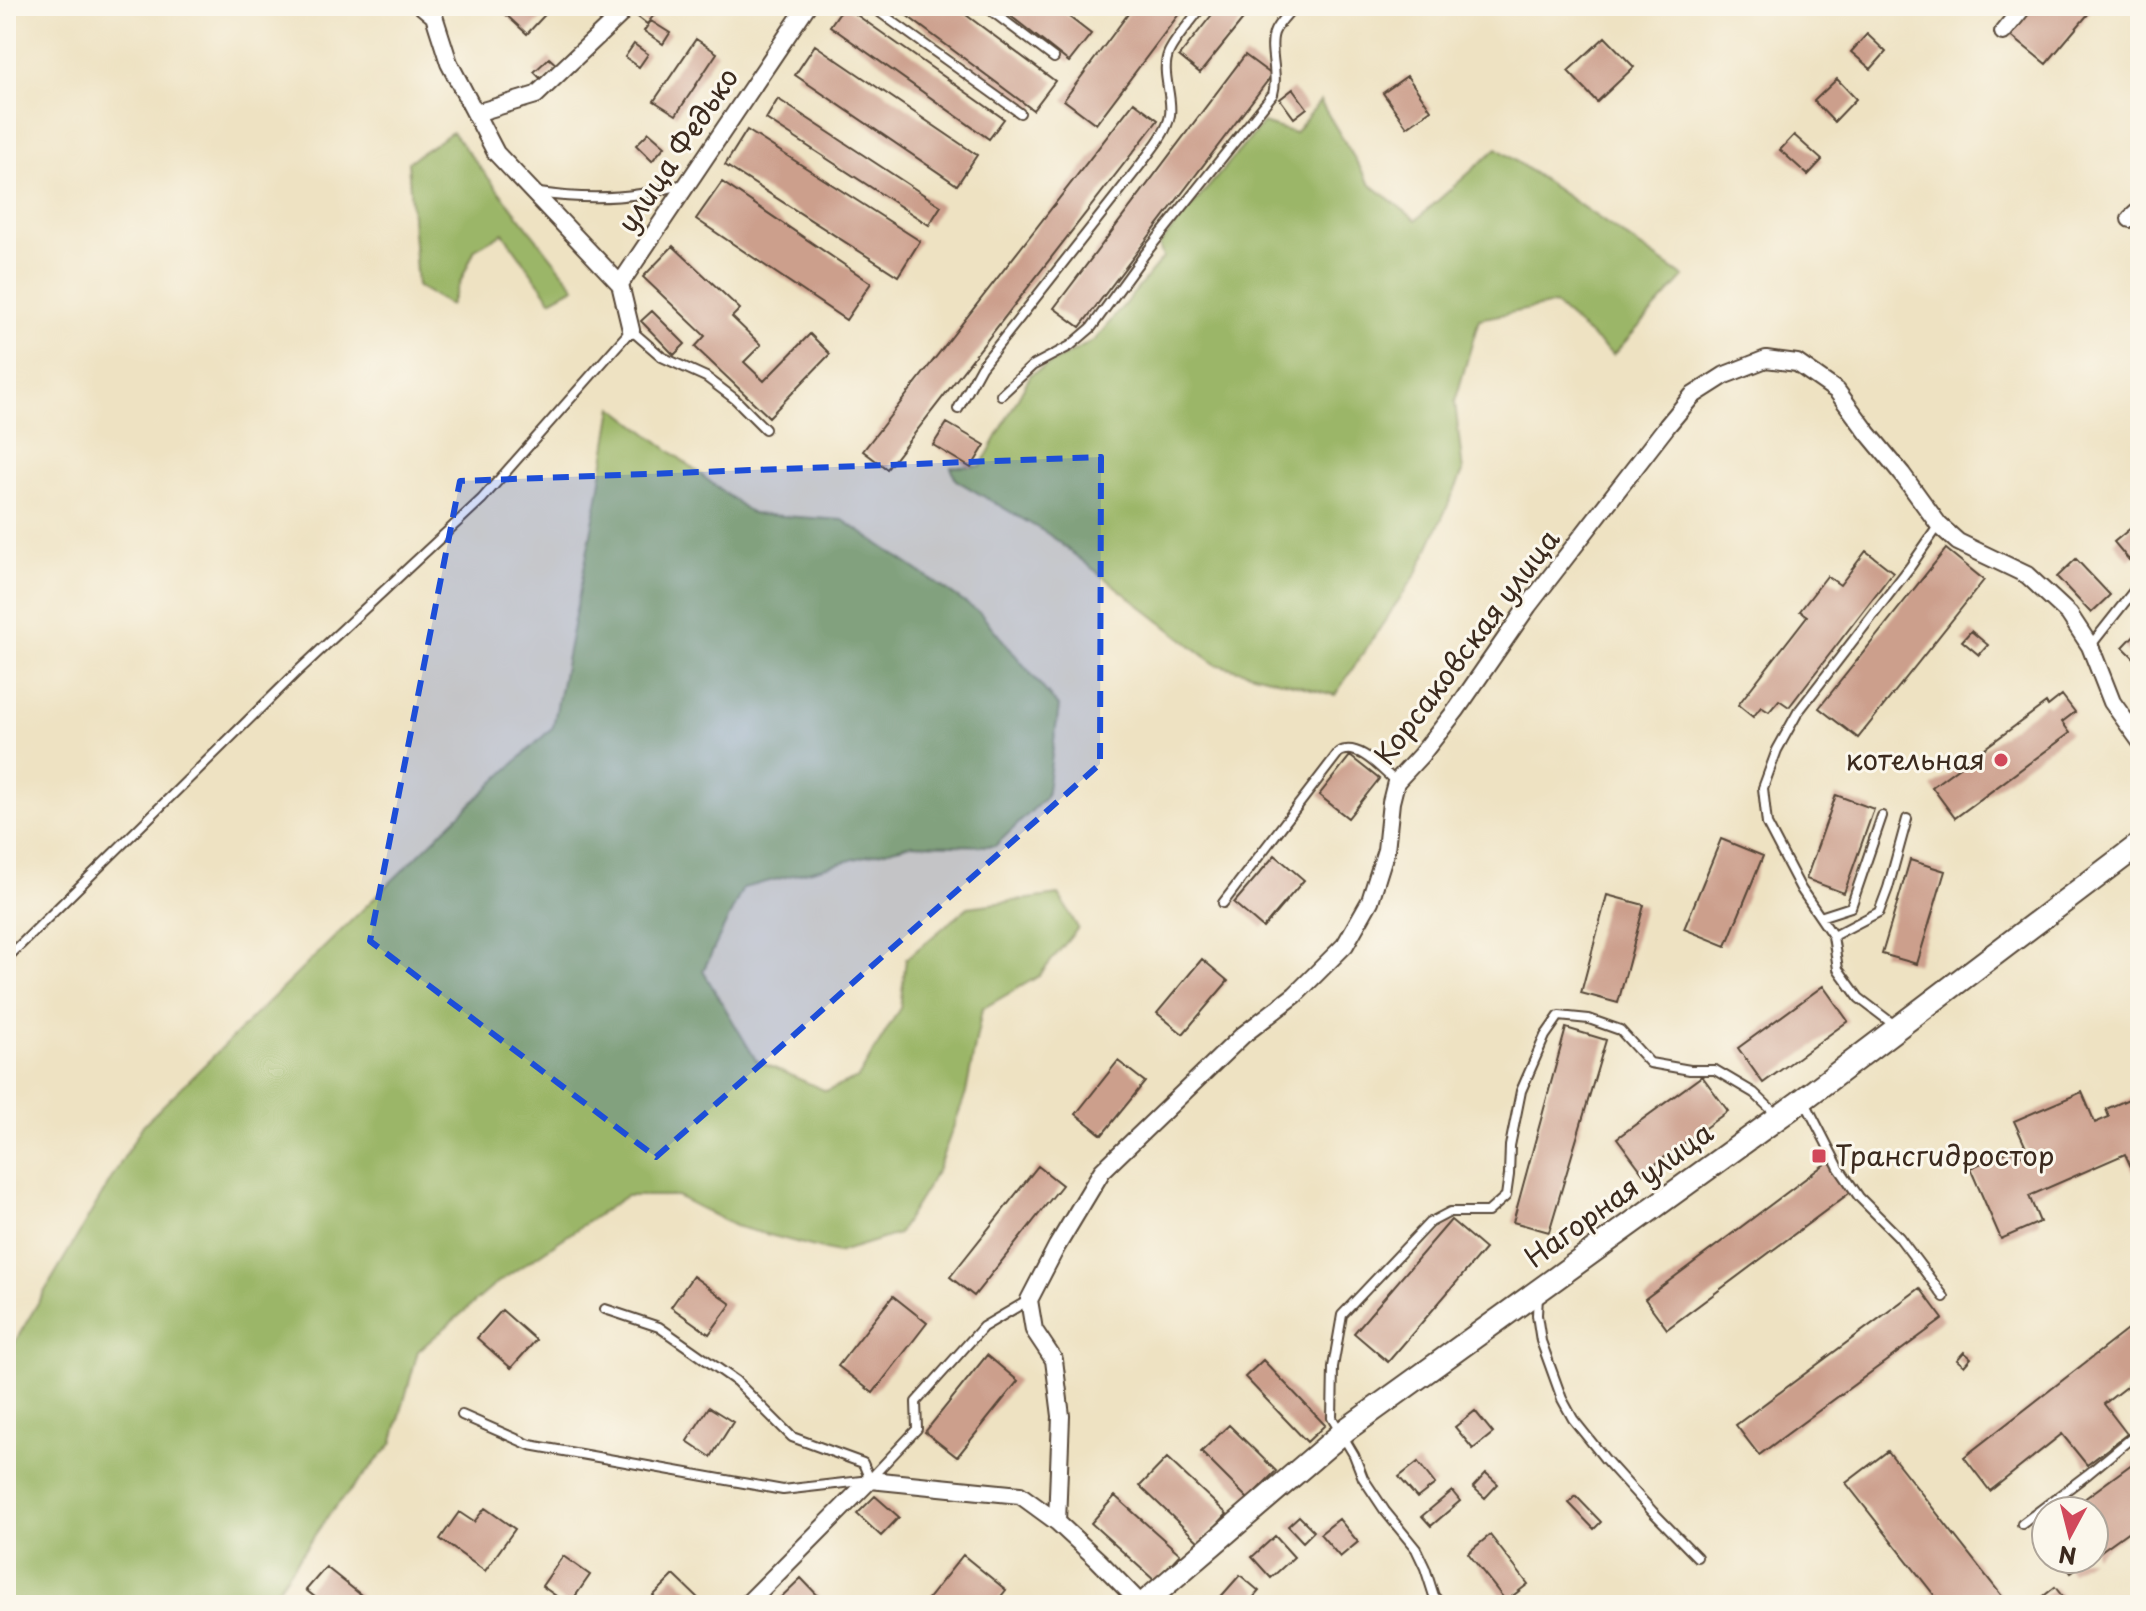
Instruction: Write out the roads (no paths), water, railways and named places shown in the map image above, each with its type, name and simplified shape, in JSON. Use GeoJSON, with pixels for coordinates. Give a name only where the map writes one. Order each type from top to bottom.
{"type":"FeatureCollection","features":[{"type":"Feature","properties":{"kind":"street"},"geometry":{"type":"LineString","coordinates":[[476,113],[536,95],[626,6]]}},
{"type":"Feature","properties":{"kind":"street","name":"улица Федько"},"geometry":{"type":"LineString","coordinates":[[620,284],[807,6]]}},
{"type":"Feature","properties":{"kind":"street"},"geometry":{"type":"LineString","coordinates":[[2003,32],[2024,6]]}},
{"type":"Feature","properties":{"kind":"street"},"geometry":{"type":"LineString","coordinates":[[433,9],[449,63],[496,153],[620,284],[631,330]]}},
{"type":"Feature","properties":{"kind":"street","name":"Корсаковская улица"},"geometry":{"type":"LineString","coordinates":[[1029,1300],[1102,1171],[1243,1035],[1295,995],[1345,945],[1370,901],[1386,850],[1396,782],[1457,709],[1528,606],[1692,396],[1725,375],[1766,359],[1797,363],[1837,391],[1939,525]]}},
{"type":"Feature","properties":{"kind":"street"},"geometry":{"type":"LineString","coordinates":[[1939,525],[1958,542],[2027,575],[2069,614],[2090,646],[2112,702],[2140,741]]}},
{"type":"Feature","properties":{"kind":"street","name":"Нагорная улица"},"geometry":{"type":"LineString","coordinates":[[1143,1605],[1340,1435],[1804,1099],[2140,844]]}},
{"type":"Feature","properties":{"kind":"street"},"geometry":{"type":"LineString","coordinates":[[1029,1300],[1034,1330],[1054,1360],[1061,1416],[1057,1522]]}},
{"type":"Feature","properties":{"kind":"street"},"geometry":{"type":"LineString","coordinates":[[746,1605],[870,1480],[1020,1495],[1057,1522],[1143,1605]]}},
{"type":"Feature","properties":{"kind":"lane"},"geometry":{"type":"LineString","coordinates":[[871,6],[1020,113]]}},
{"type":"Feature","properties":{"kind":"lane"},"geometry":{"type":"LineString","coordinates":[[985,6],[1054,58]]}},
{"type":"Feature","properties":{"kind":"lane"},"geometry":{"type":"LineString","coordinates":[[958,409],[981,367],[1163,134],[1170,117],[1166,70],[1168,53],[1202,6]]}},
{"type":"Feature","properties":{"kind":"lane"},"geometry":{"type":"LineString","coordinates":[[1001,395],[1032,366],[1070,346],[1091,328],[1145,254],[1273,94],[1276,85],[1274,33],[1294,6]]}},
{"type":"Feature","properties":{"kind":"lane"},"geometry":{"type":"LineString","coordinates":[[533,192],[598,198],[668,189],[688,183]]}},
{"type":"Feature","properties":{"kind":"lane"},"geometry":{"type":"LineString","coordinates":[[6,959],[298,671],[482,499],[631,330],[662,357],[706,377],[735,399],[765,429]]}},
{"type":"Feature","properties":{"kind":"lane"},"geometry":{"type":"LineString","coordinates":[[1898,1027],[1859,998],[1838,969],[1833,936],[1801,889],[1767,824],[1763,788],[1777,750],[1798,712],[1939,525]]}},
{"type":"Feature","properties":{"kind":"lane"},"geometry":{"type":"LineString","coordinates":[[2090,646],[2140,583]]}},
{"type":"Feature","properties":{"kind":"lane"},"geometry":{"type":"LineString","coordinates":[[1223,903],[1339,752],[1347,748],[1356,749],[1396,782]]}},
{"type":"Feature","properties":{"kind":"lane"},"geometry":{"type":"LineString","coordinates":[[1820,917],[1851,907],[1882,816]]}},
{"type":"Feature","properties":{"kind":"lane"},"geometry":{"type":"LineString","coordinates":[[1833,936],[1879,912],[1907,819]]}},
{"type":"Feature","properties":{"kind":"lane"},"geometry":{"type":"LineString","coordinates":[[1442,1605],[1434,1596],[1416,1549],[1363,1478],[1354,1455],[1332,1418],[1333,1367],[1342,1315],[1429,1223],[1450,1212],[1488,1212],[1506,1196],[1510,1146],[1521,1091],[1545,1036],[1559,1016],[1589,1019],[1620,1030],[1650,1063],[1690,1070],[1715,1070],[1754,1093],[1779,1117]]}},
{"type":"Feature","properties":{"kind":"lane"},"geometry":{"type":"LineString","coordinates":[[1804,1099],[1839,1168],[1859,1197],[1899,1237],[1944,1297]]}},
{"type":"Feature","properties":{"kind":"lane"},"geometry":{"type":"LineString","coordinates":[[1538,1291],[1537,1315],[1541,1341],[1562,1399],[1573,1419],[1634,1491],[1697,1557]]}},
{"type":"Feature","properties":{"kind":"lane"},"geometry":{"type":"LineString","coordinates":[[462,1415],[530,1445],[783,1490],[870,1480],[917,1429],[916,1402],[983,1327],[1029,1300]]}},
{"type":"Feature","properties":{"kind":"lane"},"geometry":{"type":"LineString","coordinates":[[605,1309],[659,1327],[736,1381],[792,1437],[863,1463],[870,1480]]}},
{"type":"Feature","properties":{"kind":"lane"},"geometry":{"type":"LineString","coordinates":[[2022,1524],[2140,1431]]}},
{"type":"Feature","properties":{"kind":"place","name":"котельная"},"geometry":{"type":"Point","coordinates":[2001,760]}},
{"type":"Feature","properties":{"kind":"place","name":"Трансгидростор"},"geometry":{"type":"Point","coordinates":[1819,1156]}}]}
